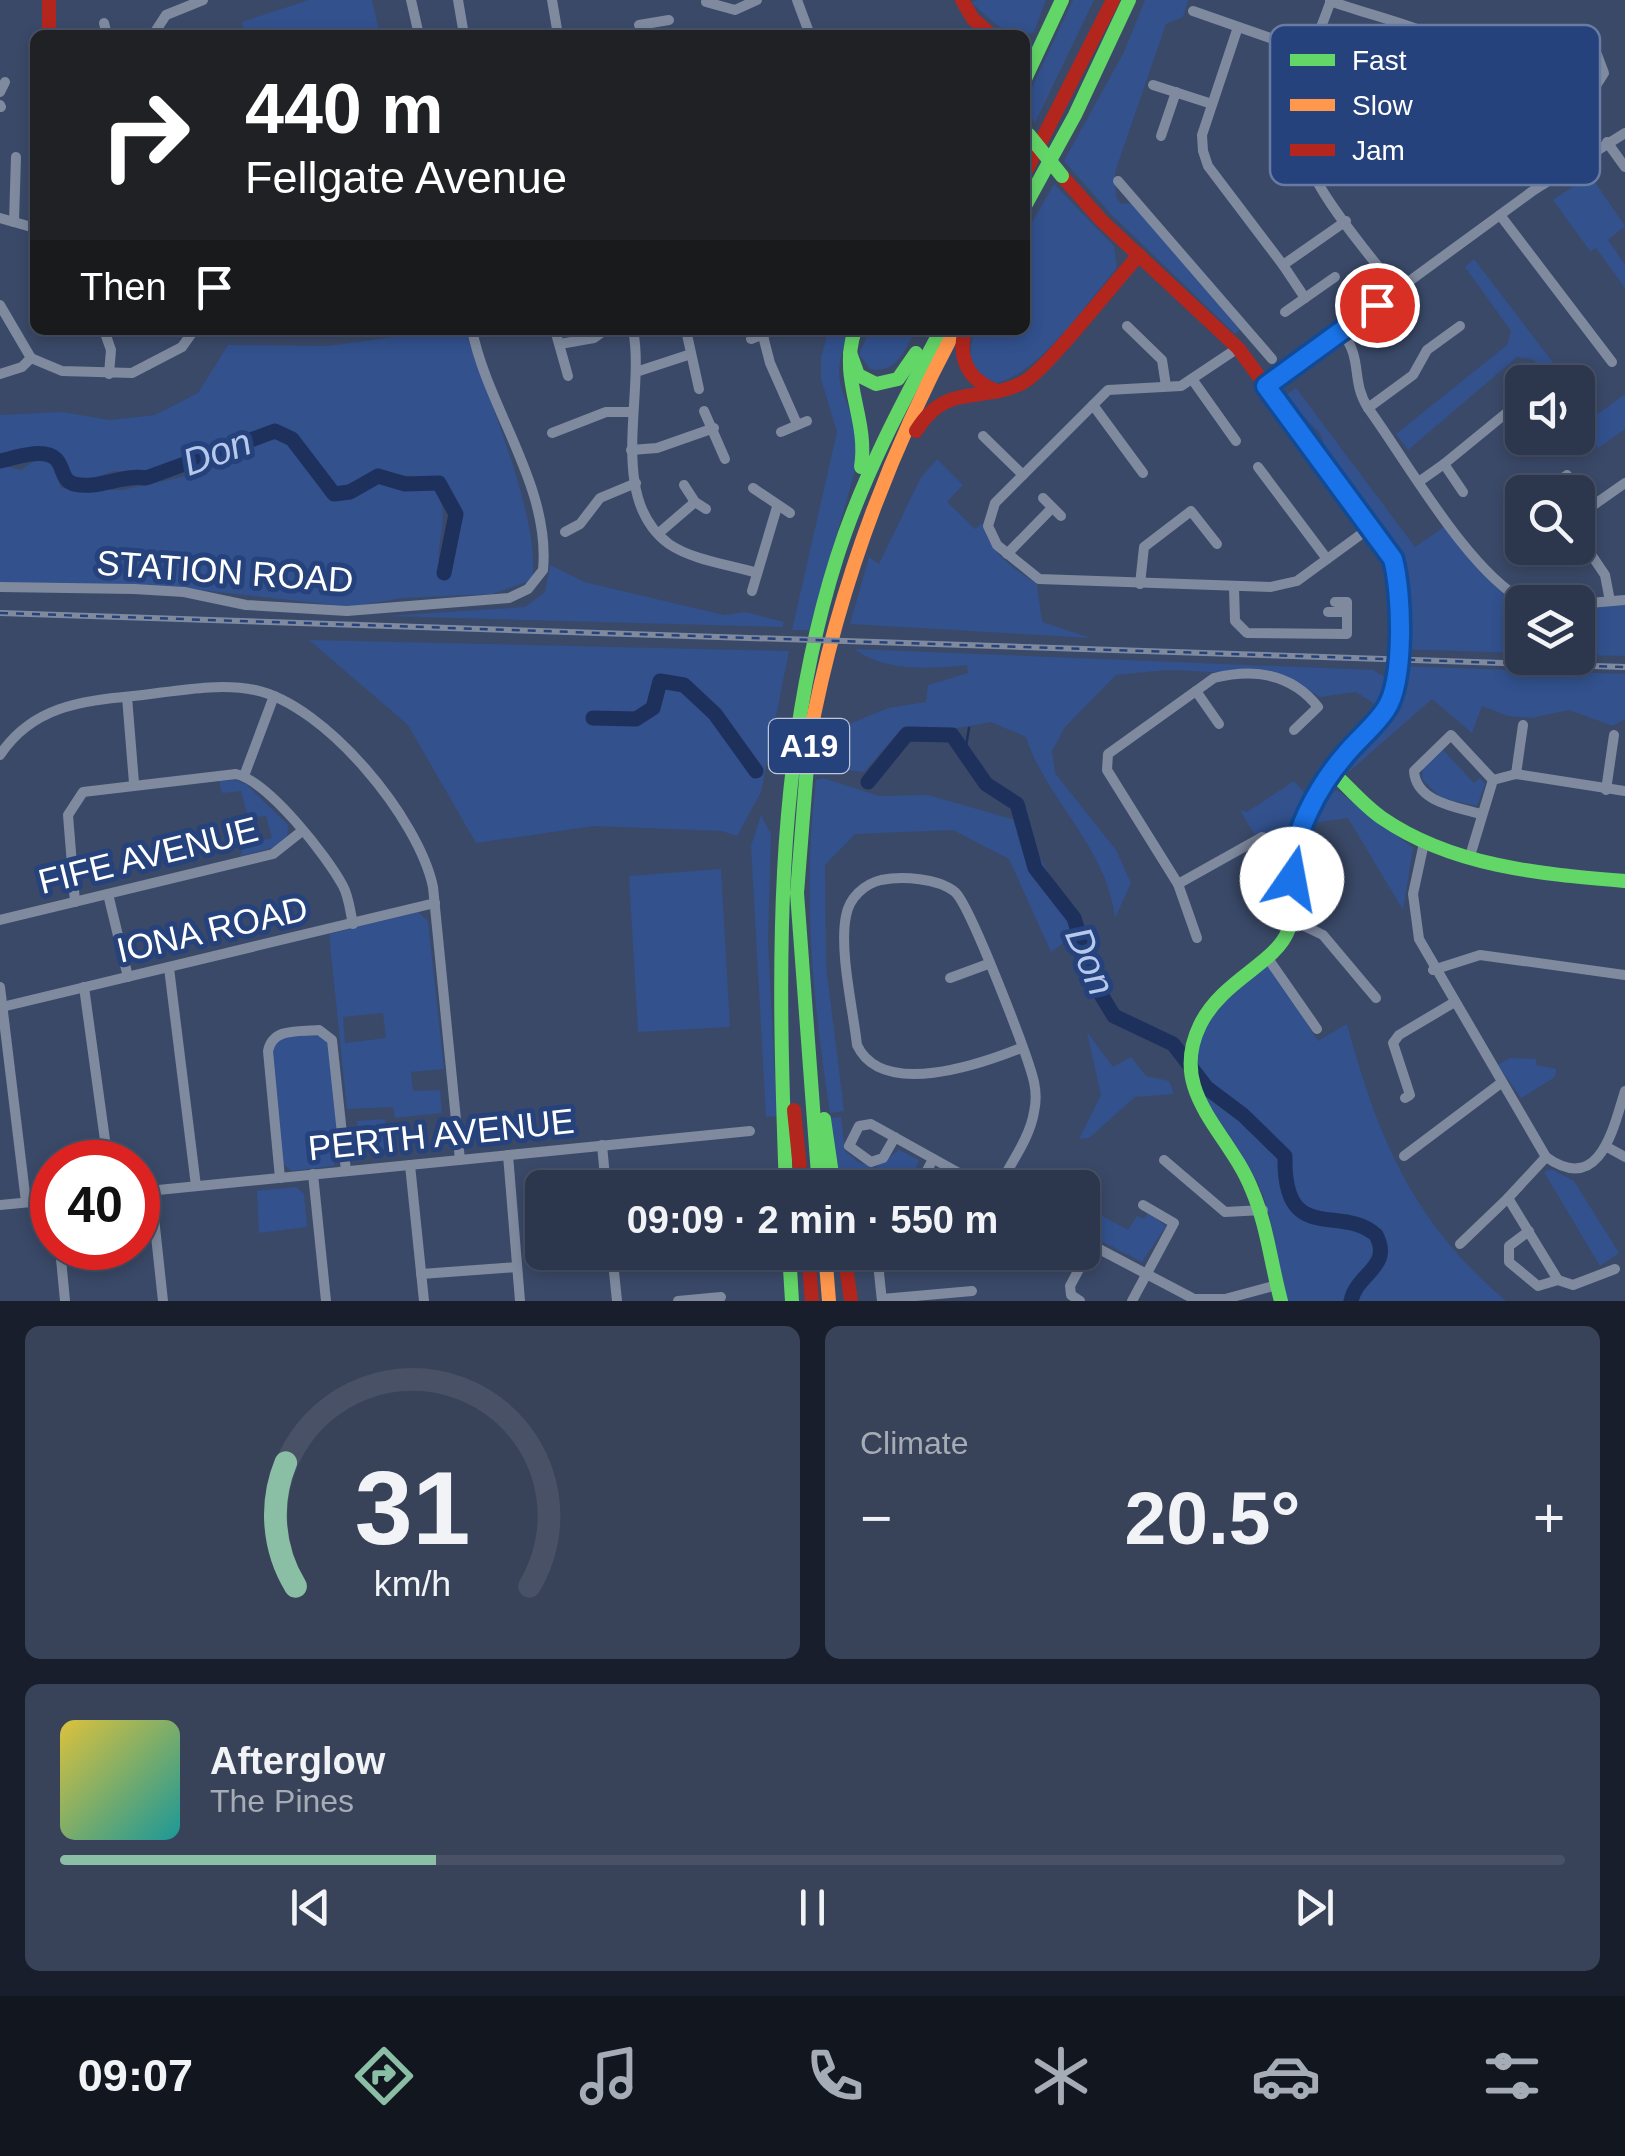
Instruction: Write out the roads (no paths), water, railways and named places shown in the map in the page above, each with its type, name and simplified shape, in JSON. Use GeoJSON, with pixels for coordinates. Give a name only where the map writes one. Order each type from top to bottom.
{"type":"FeatureCollection","features":[{"type":"Feature","properties":{"kind":"main road"},"geometry":{"type":"LineString","coordinates":[[49,0],[49,30]]}},
{"type":"Feature","properties":{"kind":"main road"},"geometry":{"type":"LineString","coordinates":[[962,0],[972,19],[986,30]]}},
{"type":"Feature","properties":{"kind":"main road"},"geometry":{"type":"LineString","coordinates":[[1031,55],[1062,0]]}},
{"type":"Feature","properties":{"kind":"main road"},"geometry":{"type":"LineString","coordinates":[[1030,163],[1113,0]]}},
{"type":"Feature","properties":{"kind":"main road"},"geometry":{"type":"LineString","coordinates":[[1030,197],[1075,115],[1129,0]]}},
{"type":"Feature","properties":{"kind":"main road"},"geometry":{"type":"LineString","coordinates":[[1030,136],[1062,176],[1139,255],[1235,346],[1393,559],[1400,588],[1395,690],[1386,710],[1332,771],[1295,845],[1292,920],[1282,941],[1224,989],[1190,1049],[1189,1079],[1195,1100],[1232,1149],[1263,1210],[1281,1301]]}},
{"type":"Feature","properties":{"kind":"main road"},"geometry":{"type":"LineString","coordinates":[[852,336],[844,367],[867,441],[836,536],[844,559],[871,529],[925,412],[940,399],[1002,393],[1027,382],[1139,255]]}},
{"type":"Feature","properties":{"kind":"main road"},"geometry":{"type":"LineString","coordinates":[[852,336],[858,375],[888,384],[907,368],[927,335]]}},
{"type":"Feature","properties":{"kind":"main road","name":"A19"},"geometry":{"type":"LineString","coordinates":[[800,1170],[782,950],[788,786],[806,678],[881,443],[937,335]]}},
{"type":"Feature","properties":{"kind":"main road","name":"A19"},"geometry":{"type":"LineString","coordinates":[[817,1170],[800,975],[798,872],[808,759],[844,559],[953,335]]}},
{"type":"Feature","properties":{"kind":"main road"},"geometry":{"type":"LineString","coordinates":[[964,335],[962,360],[976,382],[1002,393]]}},
{"type":"Feature","properties":{"kind":"main road"},"geometry":{"type":"LineString","coordinates":[[1332,771],[1380,817],[1424,843],[1539,871],[1625,881]]}},
{"type":"Feature","properties":{"kind":"main road"},"geometry":{"type":"LineString","coordinates":[[782,950],[786,1170]]}},
{"type":"Feature","properties":{"kind":"main road"},"geometry":{"type":"LineString","coordinates":[[800,975],[831,1170]]}},
{"type":"Feature","properties":{"kind":"main road"},"geometry":{"type":"LineString","coordinates":[[791,1270],[792,1301]]}},
{"type":"Feature","properties":{"kind":"main road"},"geometry":{"type":"LineString","coordinates":[[809,1270],[812,1301]]}},
{"type":"Feature","properties":{"kind":"main road"},"geometry":{"type":"LineString","coordinates":[[826,1270],[829,1301]]}},
{"type":"Feature","properties":{"kind":"main road"},"geometry":{"type":"LineString","coordinates":[[847,1270],[851,1301]]}},
{"type":"Feature","properties":{"kind":"street"},"geometry":{"type":"LineString","coordinates":[[157,30],[166,14],[204,0]]}},
{"type":"Feature","properties":{"kind":"street"},"geometry":{"type":"LineString","coordinates":[[411,0],[417,30]]}},
{"type":"Feature","properties":{"kind":"street"},"geometry":{"type":"LineString","coordinates":[[458,0],[463,30]]}},
{"type":"Feature","properties":{"kind":"street"},"geometry":{"type":"LineString","coordinates":[[552,0],[557,30]]}},
{"type":"Feature","properties":{"kind":"street"},"geometry":{"type":"LineString","coordinates":[[714,2],[735,10],[757,0]]}},
{"type":"Feature","properties":{"kind":"street"},"geometry":{"type":"LineString","coordinates":[[796,0],[808,30]]}},
{"type":"Feature","properties":{"kind":"street"},"geometry":{"type":"LineString","coordinates":[[1322,25],[1330,0],[1398,25]]}},
{"type":"Feature","properties":{"kind":"street"},"geometry":{"type":"LineString","coordinates":[[1193,11],[1270,38]]}},
{"type":"Feature","properties":{"kind":"street"},"geometry":{"type":"LineString","coordinates":[[639,25],[656,29],[669,20]]}},
{"type":"Feature","properties":{"kind":"street"},"geometry":{"type":"LineString","coordinates":[[1238,27],[1202,135],[1208,166],[1305,298]]}},
{"type":"Feature","properties":{"kind":"street"},"geometry":{"type":"LineString","coordinates":[[1153,85],[1212,104]]}},
{"type":"Feature","properties":{"kind":"street"},"geometry":{"type":"LineString","coordinates":[[1161,136],[1176,92]]}},
{"type":"Feature","properties":{"kind":"street"},"geometry":{"type":"LineString","coordinates":[[1600,147],[1625,133]]}},
{"type":"Feature","properties":{"kind":"street"},"geometry":{"type":"LineString","coordinates":[[1608,142],[1625,167]]}},
{"type":"Feature","properties":{"kind":"street"},"geometry":{"type":"LineString","coordinates":[[14,222],[16,157]]}},
{"type":"Feature","properties":{"kind":"street"},"geometry":{"type":"LineString","coordinates":[[1118,181],[1123,195],[1272,359]]}},
{"type":"Feature","properties":{"kind":"street"},"geometry":{"type":"LineString","coordinates":[[1321,185],[1397,291]]}},
{"type":"Feature","properties":{"kind":"street"},"geometry":{"type":"LineString","coordinates":[[1266,386],[1543,185]]}},
{"type":"Feature","properties":{"kind":"street"},"geometry":{"type":"LineString","coordinates":[[1500,215],[1612,362]]}},
{"type":"Feature","properties":{"kind":"street"},"geometry":{"type":"LineString","coordinates":[[0,218],[30,227]]}},
{"type":"Feature","properties":{"kind":"street"},"geometry":{"type":"LineString","coordinates":[[1283,266],[1346,220]]}},
{"type":"Feature","properties":{"kind":"street"},"geometry":{"type":"LineString","coordinates":[[1285,312],[1335,277]]}},
{"type":"Feature","properties":{"kind":"street"},"geometry":{"type":"LineString","coordinates":[[0,306],[31,358],[54,370],[109,374],[144,368],[182,348],[191,335]]}},
{"type":"Feature","properties":{"kind":"street"},"geometry":{"type":"LineString","coordinates":[[1368,408],[1413,375],[1427,350],[1459,326]]}},
{"type":"Feature","properties":{"kind":"street"},"geometry":{"type":"LineString","coordinates":[[1247,330],[1235,346],[1181,386],[1117,386],[1094,405],[995,503],[988,526],[997,546],[1039,579],[1270,588],[1297,581],[1371,527]]}},
{"type":"Feature","properties":{"kind":"street"},"geometry":{"type":"LineString","coordinates":[[1341,331],[1357,354],[1357,390],[1368,408],[1505,591]]}},
{"type":"Feature","properties":{"kind":"street"},"geometry":{"type":"LineString","coordinates":[[106,335],[111,350],[109,374]]}},
{"type":"Feature","properties":{"kind":"street","name":"STATION ROAD"},"geometry":{"type":"LineString","coordinates":[[0,587],[184,592],[246,605],[347,611],[509,598],[528,589],[543,570],[538,520],[528,483],[484,375],[473,335]]}},
{"type":"Feature","properties":{"kind":"street"},"geometry":{"type":"LineString","coordinates":[[556,335],[568,376]]}},
{"type":"Feature","properties":{"kind":"street"},"geometry":{"type":"LineString","coordinates":[[560,344],[598,335]]}},
{"type":"Feature","properties":{"kind":"street"},"geometry":{"type":"LineString","coordinates":[[633,335],[636,372],[631,450],[636,483],[659,533],[684,551],[757,573]]}},
{"type":"Feature","properties":{"kind":"street"},"geometry":{"type":"LineString","coordinates":[[687,335],[699,389]]}},
{"type":"Feature","properties":{"kind":"street"},"geometry":{"type":"LineString","coordinates":[[763,335],[770,364],[802,422],[781,432]]}},
{"type":"Feature","properties":{"kind":"street"},"geometry":{"type":"LineString","coordinates":[[1130,335],[1162,360],[1166,386]]}},
{"type":"Feature","properties":{"kind":"street"},"geometry":{"type":"LineString","coordinates":[[636,372],[691,354]]}},
{"type":"Feature","properties":{"kind":"street"},"geometry":{"type":"LineString","coordinates":[[0,374],[16,370],[31,358]]}},
{"type":"Feature","properties":{"kind":"street"},"geometry":{"type":"LineString","coordinates":[[1192,379],[1236,441]]}},
{"type":"Feature","properties":{"kind":"street"},"geometry":{"type":"LineString","coordinates":[[1094,405],[1143,474]]}},
{"type":"Feature","properties":{"kind":"street"},"geometry":{"type":"LineString","coordinates":[[570,411],[576,424]]}},
{"type":"Feature","properties":{"kind":"street"},"geometry":{"type":"LineString","coordinates":[[704,411],[725,459]]}},
{"type":"Feature","properties":{"kind":"street"},"geometry":{"type":"LineString","coordinates":[[552,433],[606,412],[634,412]]}},
{"type":"Feature","properties":{"kind":"street"},"geometry":{"type":"LineString","coordinates":[[1420,481],[1505,413]]}},
{"type":"Feature","properties":{"kind":"street"},"geometry":{"type":"LineString","coordinates":[[631,450],[657,448],[714,428]]}},
{"type":"Feature","properties":{"kind":"street"},"geometry":{"type":"LineString","coordinates":[[984,436],[1024,475]]}},
{"type":"Feature","properties":{"kind":"street"},"geometry":{"type":"LineString","coordinates":[[1444,464],[1463,492]]}},
{"type":"Feature","properties":{"kind":"street"},"geometry":{"type":"LineString","coordinates":[[1258,467],[1327,559]]}},
{"type":"Feature","properties":{"kind":"street"},"geometry":{"type":"LineString","coordinates":[[565,532],[583,527],[600,498],[636,483]]}},
{"type":"Feature","properties":{"kind":"street"},"geometry":{"type":"LineString","coordinates":[[1595,501],[1625,483]]}},
{"type":"Feature","properties":{"kind":"street"},"geometry":{"type":"LineString","coordinates":[[684,485],[695,502],[706,509]]}},
{"type":"Feature","properties":{"kind":"street"},"geometry":{"type":"LineString","coordinates":[[753,488],[790,513]]}},
{"type":"Feature","properties":{"kind":"street"},"geometry":{"type":"LineString","coordinates":[[1007,554],[1057,512],[1043,498]]}},
{"type":"Feature","properties":{"kind":"street"},"geometry":{"type":"LineString","coordinates":[[659,533],[695,502]]}},
{"type":"Feature","properties":{"kind":"street"},"geometry":{"type":"LineString","coordinates":[[752,591],[778,506]]}},
{"type":"Feature","properties":{"kind":"street"},"geometry":{"type":"LineString","coordinates":[[1140,584],[1144,547],[1191,511],[1217,544]]}},
{"type":"Feature","properties":{"kind":"street"},"geometry":{"type":"LineString","coordinates":[[1595,560],[1605,575],[1610,601]]}},
{"type":"Feature","properties":{"kind":"street"},"geometry":{"type":"LineString","coordinates":[[1234,588],[1235,622],[1247,633],[1347,634],[1347,612],[1331,607]]}},
{"type":"Feature","properties":{"kind":"street"},"geometry":{"type":"LineString","coordinates":[[1595,602],[1625,600]]}},
{"type":"Feature","properties":{"kind":"street"},"geometry":{"type":"LineString","coordinates":[[1197,938],[1178,884],[1107,770],[1108,754],[1196,690],[1224,676],[1273,675],[1304,690],[1318,707]]}},
{"type":"Feature","properties":{"kind":"street"},"geometry":{"type":"LineString","coordinates":[[0,755],[18,733],[48,712],[80,701],[126,696],[222,688],[274,696],[318,724],[395,808],[425,857],[434,903],[460,1160]]}},
{"type":"Feature","properties":{"kind":"street"},"geometry":{"type":"LineString","coordinates":[[1196,690],[1220,724]]}},
{"type":"Feature","properties":{"kind":"street"},"geometry":{"type":"LineString","coordinates":[[126,696],[134,784]]}},
{"type":"Feature","properties":{"kind":"street"},"geometry":{"type":"LineString","coordinates":[[244,776],[274,696]]}},
{"type":"Feature","properties":{"kind":"street"},"geometry":{"type":"LineString","coordinates":[[1294,730],[1329,699]]}},
{"type":"Feature","properties":{"kind":"street"},"geometry":{"type":"LineString","coordinates":[[1516,774],[1523,724]]}},
{"type":"Feature","properties":{"kind":"street"},"geometry":{"type":"LineString","coordinates":[[1480,814],[1429,796],[1416,783],[1414,771],[1451,735],[1494,780]]}},
{"type":"Feature","properties":{"kind":"street"},"geometry":{"type":"LineString","coordinates":[[1606,790],[1614,735]]}},
{"type":"Feature","properties":{"kind":"street"},"geometry":{"type":"LineString","coordinates":[[1494,780],[1516,774],[1625,791]]}},
{"type":"Feature","properties":{"kind":"street"},"geometry":{"type":"LineString","coordinates":[[75,902],[68,832],[70,807],[88,789],[244,776],[302,831],[343,885],[353,924]]}},
{"type":"Feature","properties":{"kind":"street"},"geometry":{"type":"LineString","coordinates":[[1470,856],[1480,814],[1494,780]]}},
{"type":"Feature","properties":{"kind":"street","name":"FIFE AVENUE"},"geometry":{"type":"LineString","coordinates":[[0,920],[273,854],[302,831]]}},
{"type":"Feature","properties":{"kind":"street"},"geometry":{"type":"LineString","coordinates":[[1178,884],[1262,837],[1295,845]]}},
{"type":"Feature","properties":{"kind":"street"},"geometry":{"type":"LineString","coordinates":[[1424,843],[1414,881],[1414,916],[1434,970],[1546,1156],[1564,1167],[1594,1162],[1606,1147],[1625,1092]]}},
{"type":"Feature","properties":{"kind":"street"},"geometry":{"type":"LineString","coordinates":[[1007,1170],[1034,1112],[1035,1085],[1021,1048],[988,964],[963,903],[951,889],[920,880],[882,880],[868,885],[851,902],[845,924],[858,1045],[865,1057],[887,1069],[941,1073],[978,1065],[1021,1048]]}},
{"type":"Feature","properties":{"kind":"street"},"geometry":{"type":"LineString","coordinates":[[108,894],[128,977]]}},
{"type":"Feature","properties":{"kind":"street","name":"IONA ROAD"},"geometry":{"type":"LineString","coordinates":[[2,1007],[434,903]]}},
{"type":"Feature","properties":{"kind":"street"},"geometry":{"type":"LineString","coordinates":[[1292,920],[1322,935],[1376,992]]}},
{"type":"Feature","properties":{"kind":"street"},"geometry":{"type":"LineString","coordinates":[[1267,956],[1318,1029]]}},
{"type":"Feature","properties":{"kind":"street"},"geometry":{"type":"LineString","coordinates":[[1434,970],[1480,956],[1625,975]]}},
{"type":"Feature","properties":{"kind":"street"},"geometry":{"type":"LineString","coordinates":[[950,978],[988,964]]}},
{"type":"Feature","properties":{"kind":"street"},"geometry":{"type":"LineString","coordinates":[[169,968],[196,1186]]}},
{"type":"Feature","properties":{"kind":"street"},"geometry":{"type":"LineString","coordinates":[[0,987],[26,1202]]}},
{"type":"Feature","properties":{"kind":"street"},"geometry":{"type":"LineString","coordinates":[[84,987],[105,1140]]}},
{"type":"Feature","properties":{"kind":"street"},"geometry":{"type":"LineString","coordinates":[[1405,1098],[1410,1094],[1393,1043],[1453,1002]]}},
{"type":"Feature","properties":{"kind":"street"},"geometry":{"type":"LineString","coordinates":[[280,1178],[268,1047],[280,1034],[319,1030],[332,1040],[346,1172]]}},
{"type":"Feature","properties":{"kind":"street"},"geometry":{"type":"LineString","coordinates":[[1404,1155],[1501,1084]]}},
{"type":"Feature","properties":{"kind":"street"},"geometry":{"type":"LineString","coordinates":[[894,1138],[883,1158],[872,1162],[850,1146],[862,1124],[871,1124],[953,1170]]}},
{"type":"Feature","properties":{"kind":"street","name":"PERTH AVENUE"},"geometry":{"type":"LineString","coordinates":[[160,1189],[750,1131]]}},
{"type":"Feature","properties":{"kind":"street"},"geometry":{"type":"LineString","coordinates":[[602,1145],[604,1170]]}},
{"type":"Feature","properties":{"kind":"street"},"geometry":{"type":"LineString","coordinates":[[1606,1147],[1625,1157]]}},
{"type":"Feature","properties":{"kind":"street"},"geometry":{"type":"LineString","coordinates":[[508,1155],[520,1301]]}},
{"type":"Feature","properties":{"kind":"street"},"geometry":{"type":"LineString","coordinates":[[1460,1244],[1546,1156]]}},
{"type":"Feature","properties":{"kind":"street"},"geometry":{"type":"LineString","coordinates":[[927,1170],[933,1159]]}},
{"type":"Feature","properties":{"kind":"street"},"geometry":{"type":"LineString","coordinates":[[1164,1160],[1225,1212],[1263,1210]]}},
{"type":"Feature","properties":{"kind":"street"},"geometry":{"type":"LineString","coordinates":[[410,1165],[424,1301]]}},
{"type":"Feature","properties":{"kind":"street"},"geometry":{"type":"LineString","coordinates":[[313,1174],[326,1301]]}},
{"type":"Feature","properties":{"kind":"street"},"geometry":{"type":"LineString","coordinates":[[1508,1198],[1558,1280]]}},
{"type":"Feature","properties":{"kind":"street"},"geometry":{"type":"LineString","coordinates":[[0,1205],[30,1202]]}},
{"type":"Feature","properties":{"kind":"street"},"geometry":{"type":"LineString","coordinates":[[1132,1301],[1174,1222],[1143,1206]]}},
{"type":"Feature","properties":{"kind":"street"},"geometry":{"type":"LineString","coordinates":[[1529,1232],[1509,1246],[1509,1262],[1538,1286],[1558,1280],[1573,1285],[1616,1271]]}},
{"type":"Feature","properties":{"kind":"street"},"geometry":{"type":"LineString","coordinates":[[1100,1249],[1194,1299],[1226,1300],[1277,1285]]}},
{"type":"Feature","properties":{"kind":"street"},"geometry":{"type":"LineString","coordinates":[[421,1274],[517,1266]]}},
{"type":"Feature","properties":{"kind":"street"},"geometry":{"type":"LineString","coordinates":[[62,1270],[65,1301]]}},
{"type":"Feature","properties":{"kind":"street"},"geometry":{"type":"LineString","coordinates":[[160,1270],[163,1301]]}},
{"type":"Feature","properties":{"kind":"street"},"geometry":{"type":"LineString","coordinates":[[614,1270],[617,1301]]}},
{"type":"Feature","properties":{"kind":"street"},"geometry":{"type":"LineString","coordinates":[[883,1270],[882,1300],[972,1291]]}},
{"type":"Feature","properties":{"kind":"street"},"geometry":{"type":"LineString","coordinates":[[1076,1270],[1071,1295],[1080,1301]]}},
{"type":"Feature","properties":{"kind":"street"},"geometry":{"type":"LineString","coordinates":[[678,1301],[721,1296]]}},
{"type":"Feature","properties":{"kind":"waterway","name":"Don"},"geometry":{"type":"LineString","coordinates":[[0,461],[44,454],[59,462],[70,482],[92,485],[146,478],[275,431],[292,439],[334,494],[350,492],[378,476],[405,484],[439,483],[456,514],[444,573]]}},
{"type":"Feature","properties":{"kind":"waterway","name":"Don"},"geometry":{"type":"LineString","coordinates":[[593,718],[636,719],[653,708],[660,681],[684,685],[715,714],[756,771]]}},
{"type":"Feature","properties":{"kind":"waterway"},"geometry":{"type":"LineString","coordinates":[[965,752],[969,728]]}},
{"type":"Feature","properties":{"kind":"waterway","name":"Don"},"geometry":{"type":"LineString","coordinates":[[868,782],[907,734],[952,735],[986,784],[1017,804],[1035,868],[1074,918],[1095,985],[1114,1016],[1173,1044],[1207,1088],[1243,1115],[1285,1156],[1287,1184],[1293,1202],[1304,1213],[1362,1226],[1376,1235],[1380,1246],[1377,1263],[1354,1291],[1351,1301]]}},
{"type":"Feature","properties":{"kind":"railway"},"geometry":{"type":"LineString","coordinates":[[0,613],[1625,667]]}}]}
